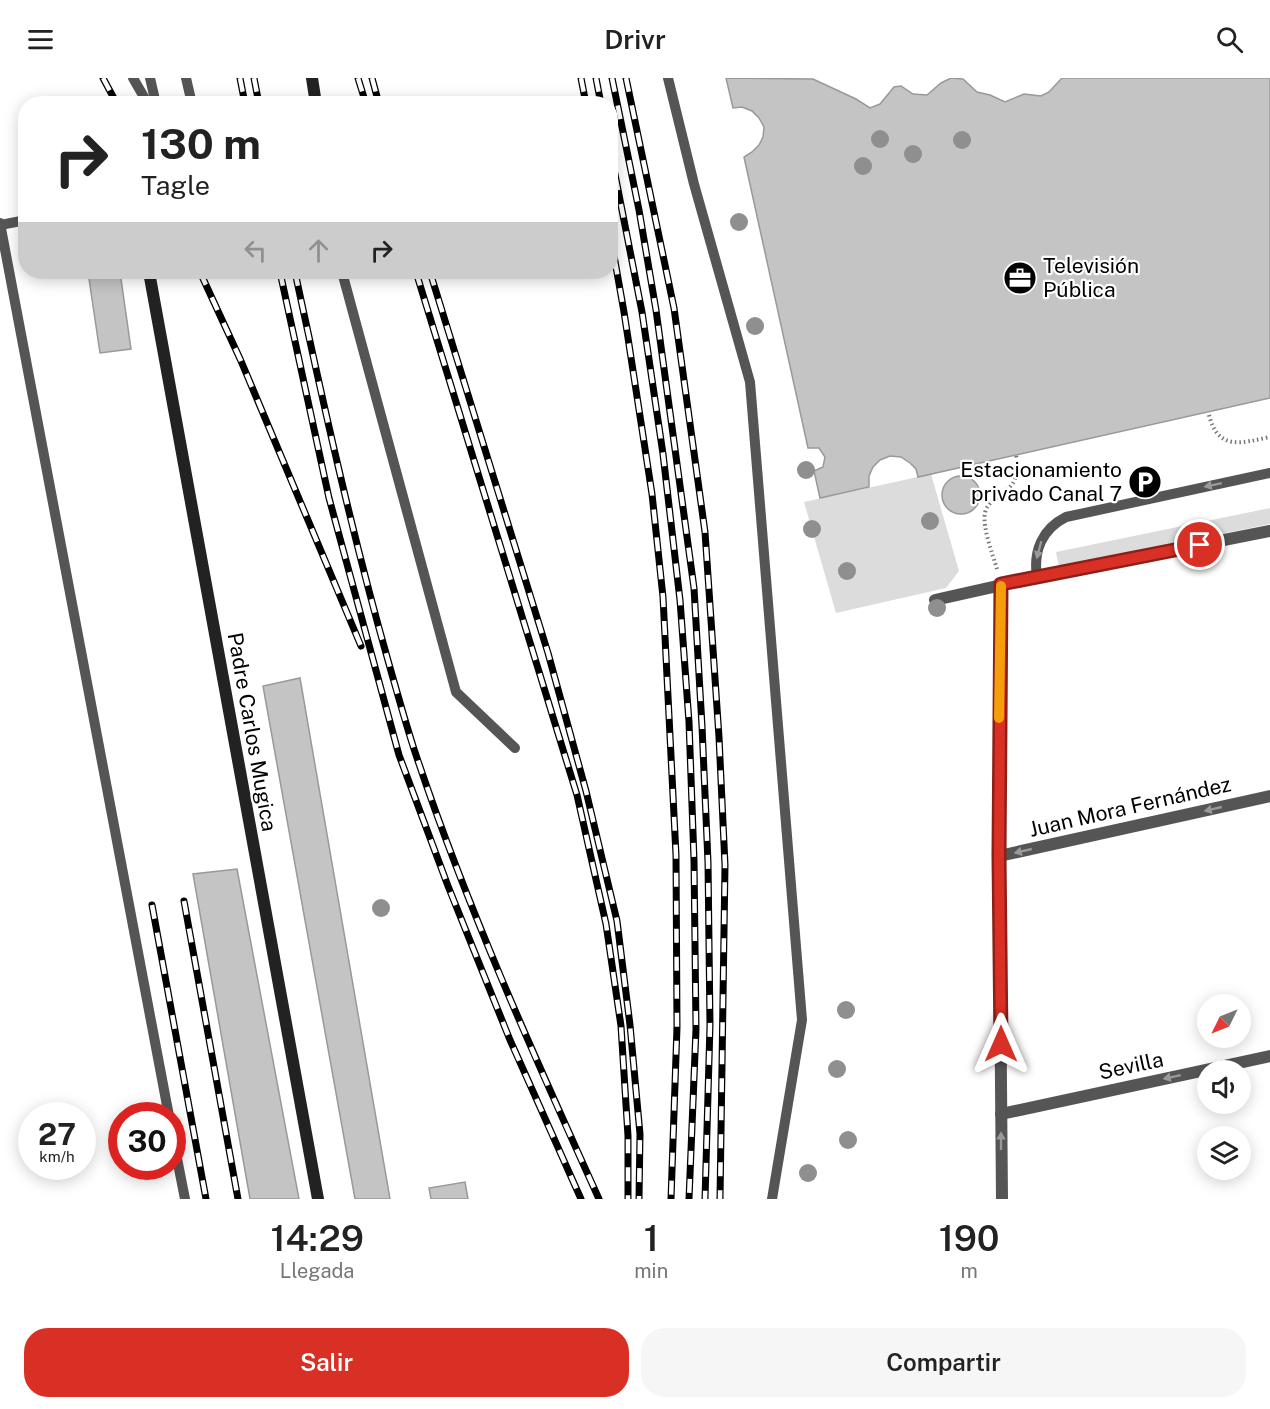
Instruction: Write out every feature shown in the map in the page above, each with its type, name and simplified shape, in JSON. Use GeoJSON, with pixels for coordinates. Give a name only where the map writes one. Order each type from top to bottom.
{"type":"FeatureCollection","features":[{"type":"Feature","properties":{"kind":"street"},"geometry":{"type":"LineString","coordinates":[[312,78],[314,96]]}},
{"type":"Feature","properties":{"kind":"street","name":"Padre Carlos Mugica"},"geometry":{"type":"LineString","coordinates":[[150,279],[318,1199]]}},
{"type":"Feature","properties":{"kind":"street"},"geometry":{"type":"LineString","coordinates":[[936,600],[1001,584],[1270,531]]}},
{"type":"Feature","properties":{"kind":"street"},"geometry":{"type":"LineString","coordinates":[[1001,584],[999,856],[1002,1199]]}},
{"type":"Feature","properties":{"kind":"street","name":"Juan Mora Fernández"},"geometry":{"type":"LineString","coordinates":[[999,856],[1270,796]]}},
{"type":"Feature","properties":{"kind":"street","name":"Sevilla"},"geometry":{"type":"LineString","coordinates":[[1001,1114],[1270,1056]]}},
{"type":"Feature","properties":{"kind":"lane"},"geometry":{"type":"LineString","coordinates":[[133,78],[143,96]]}},
{"type":"Feature","properties":{"kind":"lane"},"geometry":{"type":"LineString","coordinates":[[150,78],[154,96]]}},
{"type":"Feature","properties":{"kind":"lane"},"geometry":{"type":"LineString","coordinates":[[186,78],[190,96]]}},
{"type":"Feature","properties":{"kind":"lane"},"geometry":{"type":"LineString","coordinates":[[668,78],[694,184],[750,382],[802,1020],[772,1199]]}},
{"type":"Feature","properties":{"kind":"lane"},"geometry":{"type":"LineString","coordinates":[[18,221],[0,224],[166,1102]]}},
{"type":"Feature","properties":{"kind":"lane"},"geometry":{"type":"LineString","coordinates":[[344,279],[456,692],[515,748]]}},
{"type":"Feature","properties":{"kind":"lane"},"geometry":{"type":"LineString","coordinates":[[1037,577],[1036,558],[1041,541],[1050,528],[1066,517],[1270,473]]}},
{"type":"Feature","properties":{"kind":"lane"},"geometry":{"type":"LineString","coordinates":[[181,1180],[185,1199]]}},
{"type":"Feature","properties":{"kind":"path"},"geometry":{"type":"LineString","coordinates":[[1209,415],[1212,428],[1222,439],[1243,443],[1270,437]]}},
{"type":"Feature","properties":{"kind":"path"},"geometry":{"type":"LineString","coordinates":[[1001,584],[984,519],[988,504],[1006,492],[1014,480],[1018,463],[1016,455]]}},
{"type":"Feature","properties":{"kind":"shaded area"},"geometry":{"type":"Polygon","coordinates":[[[931,474],[959,571],[946,588],[836,613],[804,502],[931,474]]]}},
{"type":"Feature","properties":{"kind":"shaded area"},"geometry":{"type":"Polygon","coordinates":[[[1270,508],[1270,524],[1059,567],[1056,552],[1270,508]]]}},
{"type":"Feature","properties":{"kind":"building","name":"Televisión Pública"},"geometry":{"type":"Polygon","coordinates":[[[726,78],[813,79],[870,108],[880,104],[894,87],[901,86],[913,94],[927,95],[951,78],[963,79],[977,92],[1005,102],[1024,94],[1041,96],[1049,92],[1062,78],[1270,78],[1270,398],[918,477],[916,469],[910,463],[901,457],[890,456],[880,460],[873,467],[869,476],[869,487],[820,498],[814,471],[823,467],[825,457],[819,448],[808,448],[744,157],[759,145],[764,127],[752,111],[742,107],[733,108],[726,78]]]}},
{"type":"Feature","properties":{"kind":"building"},"geometry":{"type":"Polygon","coordinates":[[[89,279],[121,279],[131,349],[100,353],[89,279]]]}},
{"type":"Feature","properties":{"kind":"building"},"geometry":{"type":"Polygon","coordinates":[[[961,476],[974,482],[980,495],[974,508],[961,514],[948,508],[942,495],[948,482],[961,476]]]}},
{"type":"Feature","properties":{"kind":"building"},"geometry":{"type":"Polygon","coordinates":[[[300,678],[390,1199],[355,1199],[263,686],[300,678]]]}},
{"type":"Feature","properties":{"kind":"building"},"geometry":{"type":"Polygon","coordinates":[[[237,869],[299,1199],[250,1199],[193,874],[237,869]]]}},
{"type":"Feature","properties":{"kind":"building"},"geometry":{"type":"Polygon","coordinates":[[[465,1182],[468,1199],[431,1199],[429,1188],[465,1182]]]}},
{"type":"Feature","properties":{"kind":"railway"},"geometry":{"type":"LineString","coordinates":[[103,78],[113,96]]}},
{"type":"Feature","properties":{"kind":"railway"},"geometry":{"type":"LineString","coordinates":[[240,78],[243,96]]}},
{"type":"Feature","properties":{"kind":"railway"},"geometry":{"type":"LineString","coordinates":[[254,78],[257,96]]}},
{"type":"Feature","properties":{"kind":"railway"},"geometry":{"type":"LineString","coordinates":[[358,78],[364,96]]}},
{"type":"Feature","properties":{"kind":"railway"},"geometry":{"type":"LineString","coordinates":[[372,78],[377,96]]}},
{"type":"Feature","properties":{"kind":"railway"},"geometry":{"type":"LineString","coordinates":[[581,78],[584,96]]}},
{"type":"Feature","properties":{"kind":"railway"},"geometry":{"type":"LineString","coordinates":[[596,78],[599,96]]}},
{"type":"Feature","properties":{"kind":"railway"},"geometry":{"type":"LineString","coordinates":[[612,78],[616,96]]}},
{"type":"Feature","properties":{"kind":"railway"},"geometry":{"type":"LineString","coordinates":[[626,78],[674,308],[705,532],[725,865],[720,1199]]}},
{"type":"Feature","properties":{"kind":"railway"},"geometry":{"type":"LineString","coordinates":[[618,107],[656,310],[694,588],[708,862],[710,1025],[705,1199]]}},
{"type":"Feature","properties":{"kind":"railway"},"geometry":{"type":"LineString","coordinates":[[618,190],[642,312],[663,454],[680,600],[689,722],[694,860],[696,1029],[689,1199]]}},
{"type":"Feature","properties":{"kind":"railway"},"geometry":{"type":"LineString","coordinates":[[618,278],[652,494],[663,597],[676,855],[677,1027],[671,1199]]}},
{"type":"Feature","properties":{"kind":"railway"},"geometry":{"type":"LineString","coordinates":[[203,279],[241,361],[361,646]]}},
{"type":"Feature","properties":{"kind":"railway"},"geometry":{"type":"LineString","coordinates":[[282,279],[329,498],[399,755],[448,886],[510,1040],[581,1199]]}},
{"type":"Feature","properties":{"kind":"railway"},"geometry":{"type":"LineString","coordinates":[[297,279],[350,517],[375,615],[414,749],[477,920],[524,1032],[599,1199]]}},
{"type":"Feature","properties":{"kind":"railway"},"geometry":{"type":"LineString","coordinates":[[418,279],[577,795],[606,924],[621,1026],[628,1136],[628,1199]]}},
{"type":"Feature","properties":{"kind":"railway"},"geometry":{"type":"LineString","coordinates":[[432,279],[548,653],[586,791],[617,921],[640,1134],[639,1199]]}},
{"type":"Feature","properties":{"kind":"railway"},"geometry":{"type":"LineString","coordinates":[[184,901],[238,1199]]}},
{"type":"Feature","properties":{"kind":"railway"},"geometry":{"type":"LineString","coordinates":[[152,905],[206,1199]]}},
{"type":"Feature","properties":{"kind":"slow traffic"},"geometry":{"type":"LineString","coordinates":[[999,718],[1001,586]]}},
{"type":"Feature","properties":{"kind":"place","name":"Televisión Pública"},"geometry":{"type":"Point","coordinates":[1020,278]}},
{"type":"Feature","properties":{"kind":"place","name":"Estacionamiento privado Canal 7"},"geometry":{"type":"Point","coordinates":[1145,482]}},
{"type":"Feature","properties":{"kind":"route"},"geometry":{"type":"LineString","coordinates":[[1001,1044],[999,856],[1001,584],[1200,545]]}}]}
